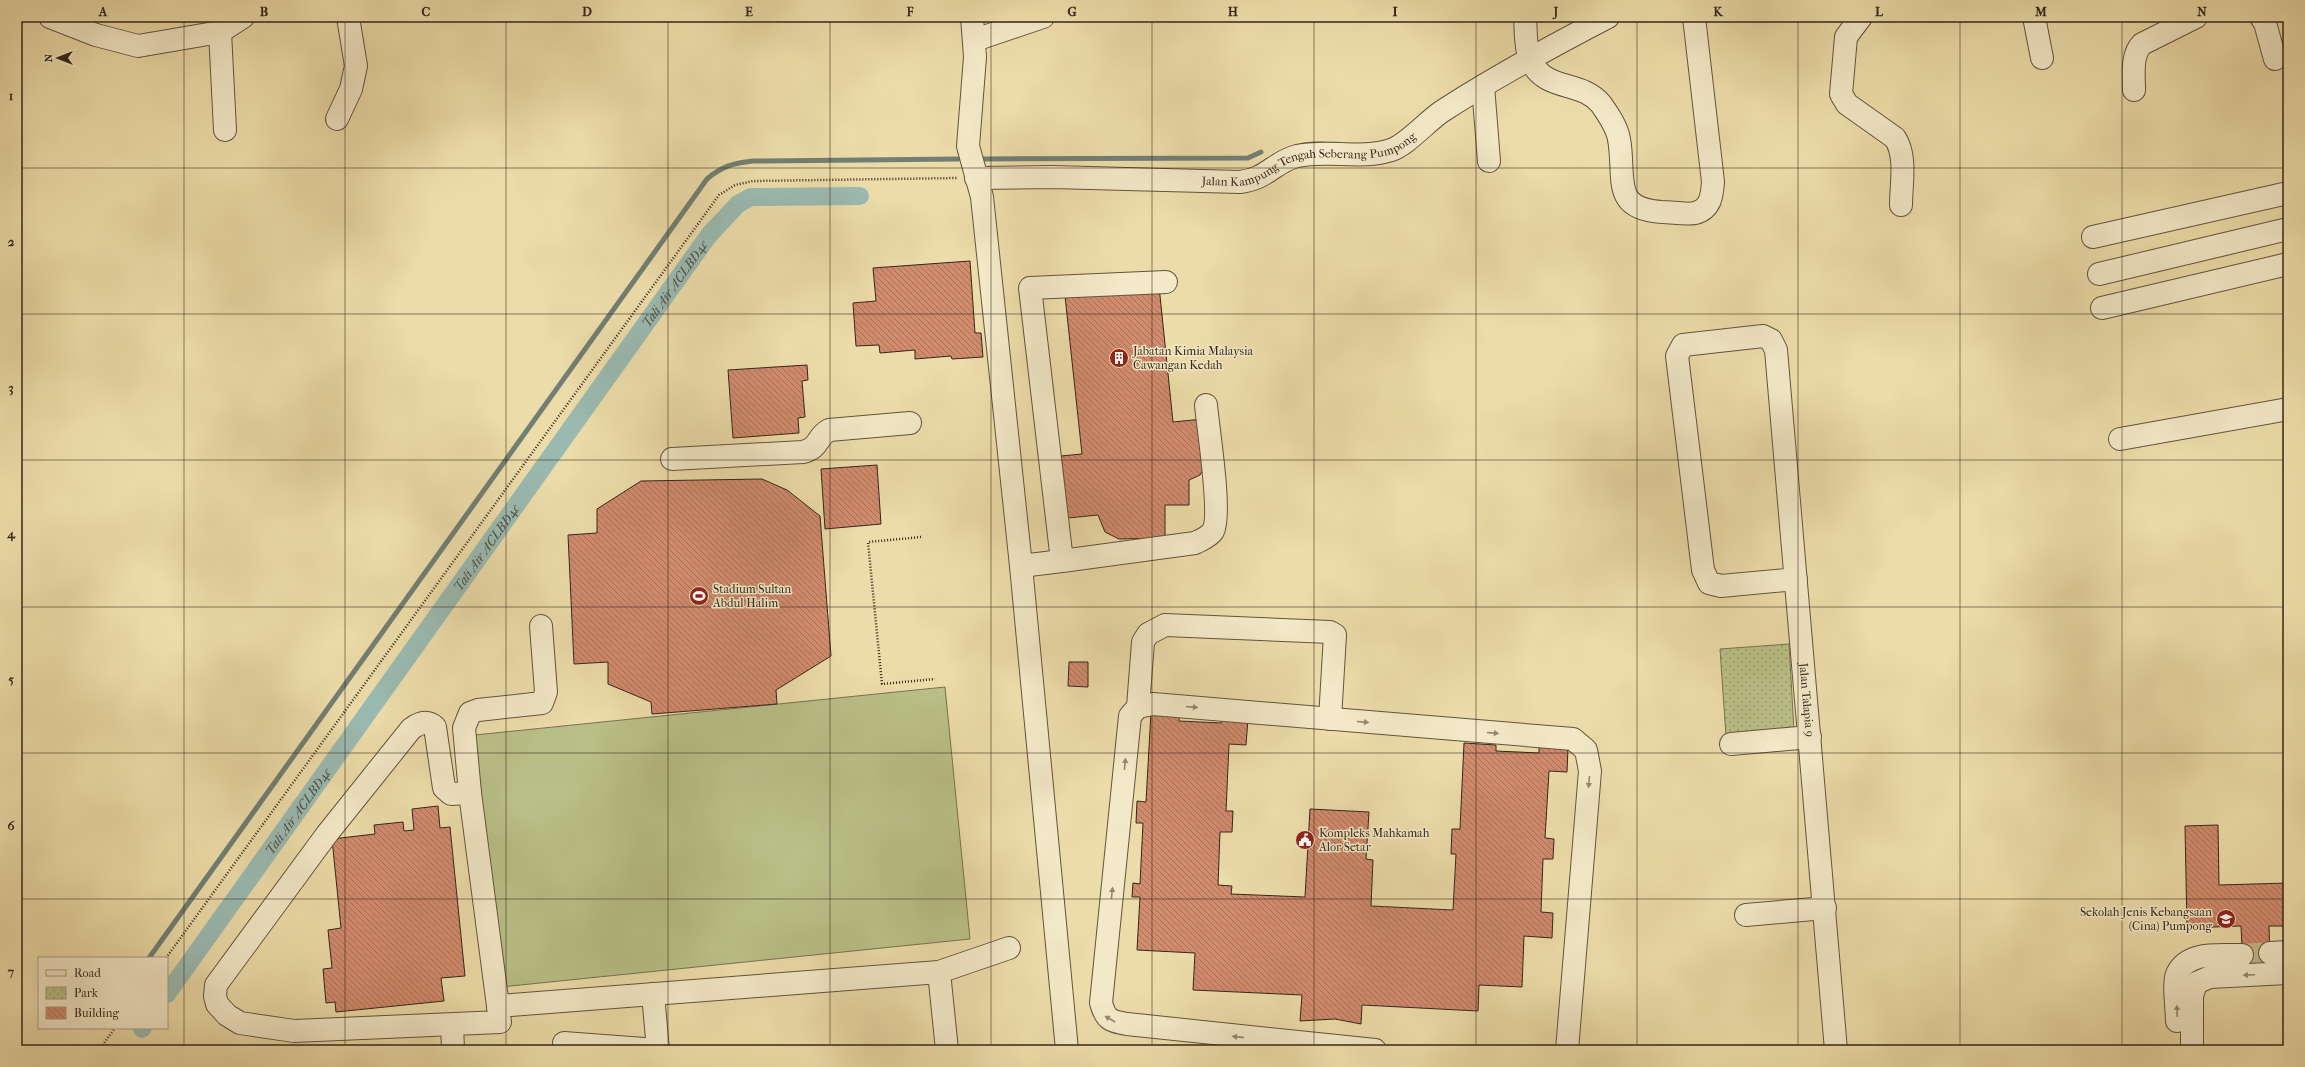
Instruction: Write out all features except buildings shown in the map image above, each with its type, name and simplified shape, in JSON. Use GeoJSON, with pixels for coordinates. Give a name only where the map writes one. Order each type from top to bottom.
{"type":"FeatureCollection","features":[{"type":"Feature","properties":{"kind":"street"},"geometry":{"type":"LineString","coordinates":[[50,17],[96,35],[138,46],[220,32],[243,17]]}},
{"type":"Feature","properties":{"kind":"street"},"geometry":{"type":"LineString","coordinates":[[337,119],[351,89],[356,66],[348,17]]}},
{"type":"Feature","properties":{"kind":"street"},"geometry":{"type":"LineString","coordinates":[[972,17],[975,40],[968,146],[982,197],[1021,566],[1067,1050]]}},
{"type":"Feature","properties":{"kind":"street"},"geometry":{"type":"LineString","coordinates":[[975,40],[1043,17]]}},
{"type":"Feature","properties":{"kind":"street"},"geometry":{"type":"LineString","coordinates":[[1525,17],[1529,58],[1541,76],[1550,82],[1582,90],[1593,96],[1611,119],[1619,138],[1625,193],[1630,202],[1637,208],[1648,211],[1694,213],[1704,209],[1710,202],[1713,182],[1694,17]]}},
{"type":"Feature","properties":{"kind":"street","name":"Jalan Kampung Tengah Seberang Pumpong"},"geometry":{"type":"LineString","coordinates":[[976,178],[1052,177],[1240,182],[1254,180],[1296,157],[1308,154],[1376,153],[1391,150],[1443,111],[1483,86],[1529,58],[1608,17]]}},
{"type":"Feature","properties":{"kind":"street"},"geometry":{"type":"LineString","coordinates":[[1862,17],[1846,36],[1841,94],[1847,104],[1895,138],[1899,144],[1902,153],[1901,206]]}},
{"type":"Feature","properties":{"kind":"street"},"geometry":{"type":"LineString","coordinates":[[2034,17],[2042,58]]}},
{"type":"Feature","properties":{"kind":"street"},"geometry":{"type":"LineString","coordinates":[[2134,90],[2135,55],[2138,48],[2142,44],[2196,17]]}},
{"type":"Feature","properties":{"kind":"street"},"geometry":{"type":"LineString","coordinates":[[2261,17],[2265,23],[2275,59]]}},
{"type":"Feature","properties":{"kind":"street"},"geometry":{"type":"LineString","coordinates":[[220,32],[225,130]]}},
{"type":"Feature","properties":{"kind":"street"},"geometry":{"type":"LineString","coordinates":[[1483,86],[1489,161]]}},
{"type":"Feature","properties":{"kind":"street"},"geometry":{"type":"LineString","coordinates":[[2093,237],[2288,193]]}},
{"type":"Feature","properties":{"kind":"street"},"geometry":{"type":"LineString","coordinates":[[2099,274],[2288,229]]}},
{"type":"Feature","properties":{"kind":"street"},"geometry":{"type":"LineString","coordinates":[[2102,308],[2288,264]]}},
{"type":"Feature","properties":{"kind":"street"},"geometry":{"type":"LineString","coordinates":[[1062,561],[1030,288],[1166,282]]}},
{"type":"Feature","properties":{"kind":"street","name":"Jalan Talapia 9"},"geometry":{"type":"LineString","coordinates":[[1796,579],[1721,586],[1709,583],[1703,570],[1677,356],[1683,345],[1763,336],[1771,340],[1776,350],[1825,908],[1836,1050]]}},
{"type":"Feature","properties":{"kind":"street"},"geometry":{"type":"LineString","coordinates":[[1021,566],[1195,543],[1206,538],[1213,530],[1216,509],[1206,405]]}},
{"type":"Feature","properties":{"kind":"street"},"geometry":{"type":"LineString","coordinates":[[2120,439],[2288,409]]}},
{"type":"Feature","properties":{"kind":"street"},"geometry":{"type":"LineString","coordinates":[[672,458],[802,452],[813,448],[823,434],[829,430],[910,423]]}},
{"type":"Feature","properties":{"kind":"street"},"geometry":{"type":"LineString","coordinates":[[470,793],[451,794],[444,788],[435,727],[431,723],[425,722],[411,729],[327,834],[216,985],[215,996],[217,1004],[227,1015],[240,1023],[294,1031],[500,1022],[470,793],[464,728],[470,713],[478,710],[542,703],[546,692],[541,626]]}},
{"type":"Feature","properties":{"kind":"street"},"geometry":{"type":"LineString","coordinates":[[1138,707],[1143,642],[1148,634],[1165,626],[1330,632],[1335,635],[1330,719]]}},
{"type":"Feature","properties":{"kind":"street"},"geometry":{"type":"LineString","coordinates":[[1375,1050],[1313,1047],[1127,1024],[1112,1021],[1105,1015],[1101,1003],[1130,716],[1138,707],[1153,704],[1573,739],[1586,750],[1590,771],[1567,1050]]}},
{"type":"Feature","properties":{"kind":"street"},"geometry":{"type":"LineString","coordinates":[[1732,744],[1810,737]]}},
{"type":"Feature","properties":{"kind":"street"},"geometry":{"type":"LineString","coordinates":[[1746,915],[1825,908]]}},
{"type":"Feature","properties":{"kind":"street"},"geometry":{"type":"LineString","coordinates":[[498,1006],[939,972],[1009,948]]}},
{"type":"Feature","properties":{"kind":"street"},"geometry":{"type":"LineString","coordinates":[[2177,1050],[2177,975],[2184,964],[2196,957],[2242,955]]}},
{"type":"Feature","properties":{"kind":"street"},"geometry":{"type":"LineString","coordinates":[[2184,964],[2196,983],[2192,996],[2192,1050]]}},
{"type":"Feature","properties":{"kind":"street"},"geometry":{"type":"LineString","coordinates":[[939,972],[948,1050]]}},
{"type":"Feature","properties":{"kind":"street"},"geometry":{"type":"LineString","coordinates":[[2196,983],[2210,977],[2288,973]]}},
{"type":"Feature","properties":{"kind":"street"},"geometry":{"type":"LineString","coordinates":[[564,1043],[657,1050],[654,994]]}},
{"type":"Feature","properties":{"kind":"street"},"geometry":{"type":"LineString","coordinates":[[452,1025],[453,1050]]}},
{"type":"Feature","properties":{"kind":"path"},"geometry":{"type":"LineString","coordinates":[[167,957],[719,195],[736,185],[753,181],[976,178]]}},
{"type":"Feature","properties":{"kind":"path"},"geometry":{"type":"LineString","coordinates":[[921,536],[868,542],[881,676],[882,684],[935,678]]}},
{"type":"Feature","properties":{"kind":"path"},"geometry":{"type":"LineString","coordinates":[[99,1050],[114,1029]]}},
{"type":"Feature","properties":{"kind":"green space"},"geometry":{"type":"Polygon","coordinates":[[[1789,644],[1794,731],[1726,736],[1720,649],[1789,644]]]}},
{"type":"Feature","properties":{"kind":"green space"},"geometry":{"type":"Polygon","coordinates":[[[945,687],[970,939],[501,987],[475,735],[945,687]]]}},
{"type":"Feature","properties":{"kind":"waterway"},"geometry":{"type":"LineString","coordinates":[[982,159],[1248,158],[1261,152]]}},
{"type":"Feature","properties":{"kind":"waterway"},"geometry":{"type":"LineString","coordinates":[[150,957],[707,179],[728,166],[753,161],[959,159]]}},
{"type":"Feature","properties":{"kind":"waterway","name":"Tali Air ACLBD4c"},"geometry":{"type":"LineString","coordinates":[[168,993],[709,235],[738,204],[751,197],[860,196]]}},
{"type":"Feature","properties":{"kind":"tunnel"},"geometry":{"type":"LineString","coordinates":[[2242,955],[2270,953]]}},
{"type":"Feature","properties":{"kind":"place","name":"Jabatan Kimia Malaysia Cawangan Kedah"},"geometry":{"type":"Point","coordinates":[1119,358]}},
{"type":"Feature","properties":{"kind":"place","name":"Stadium Sultan Abdul Halim"},"geometry":{"type":"Point","coordinates":[699,596]}},
{"type":"Feature","properties":{"kind":"place","name":"Kompleks Mahkamah Alor Setar"},"geometry":{"type":"Point","coordinates":[1305,840]}},
{"type":"Feature","properties":{"kind":"place","name":"Sekolah Jenis Kebangsaan (Cina) Pumpong"},"geometry":{"type":"Point","coordinates":[2226,919]}}]}
